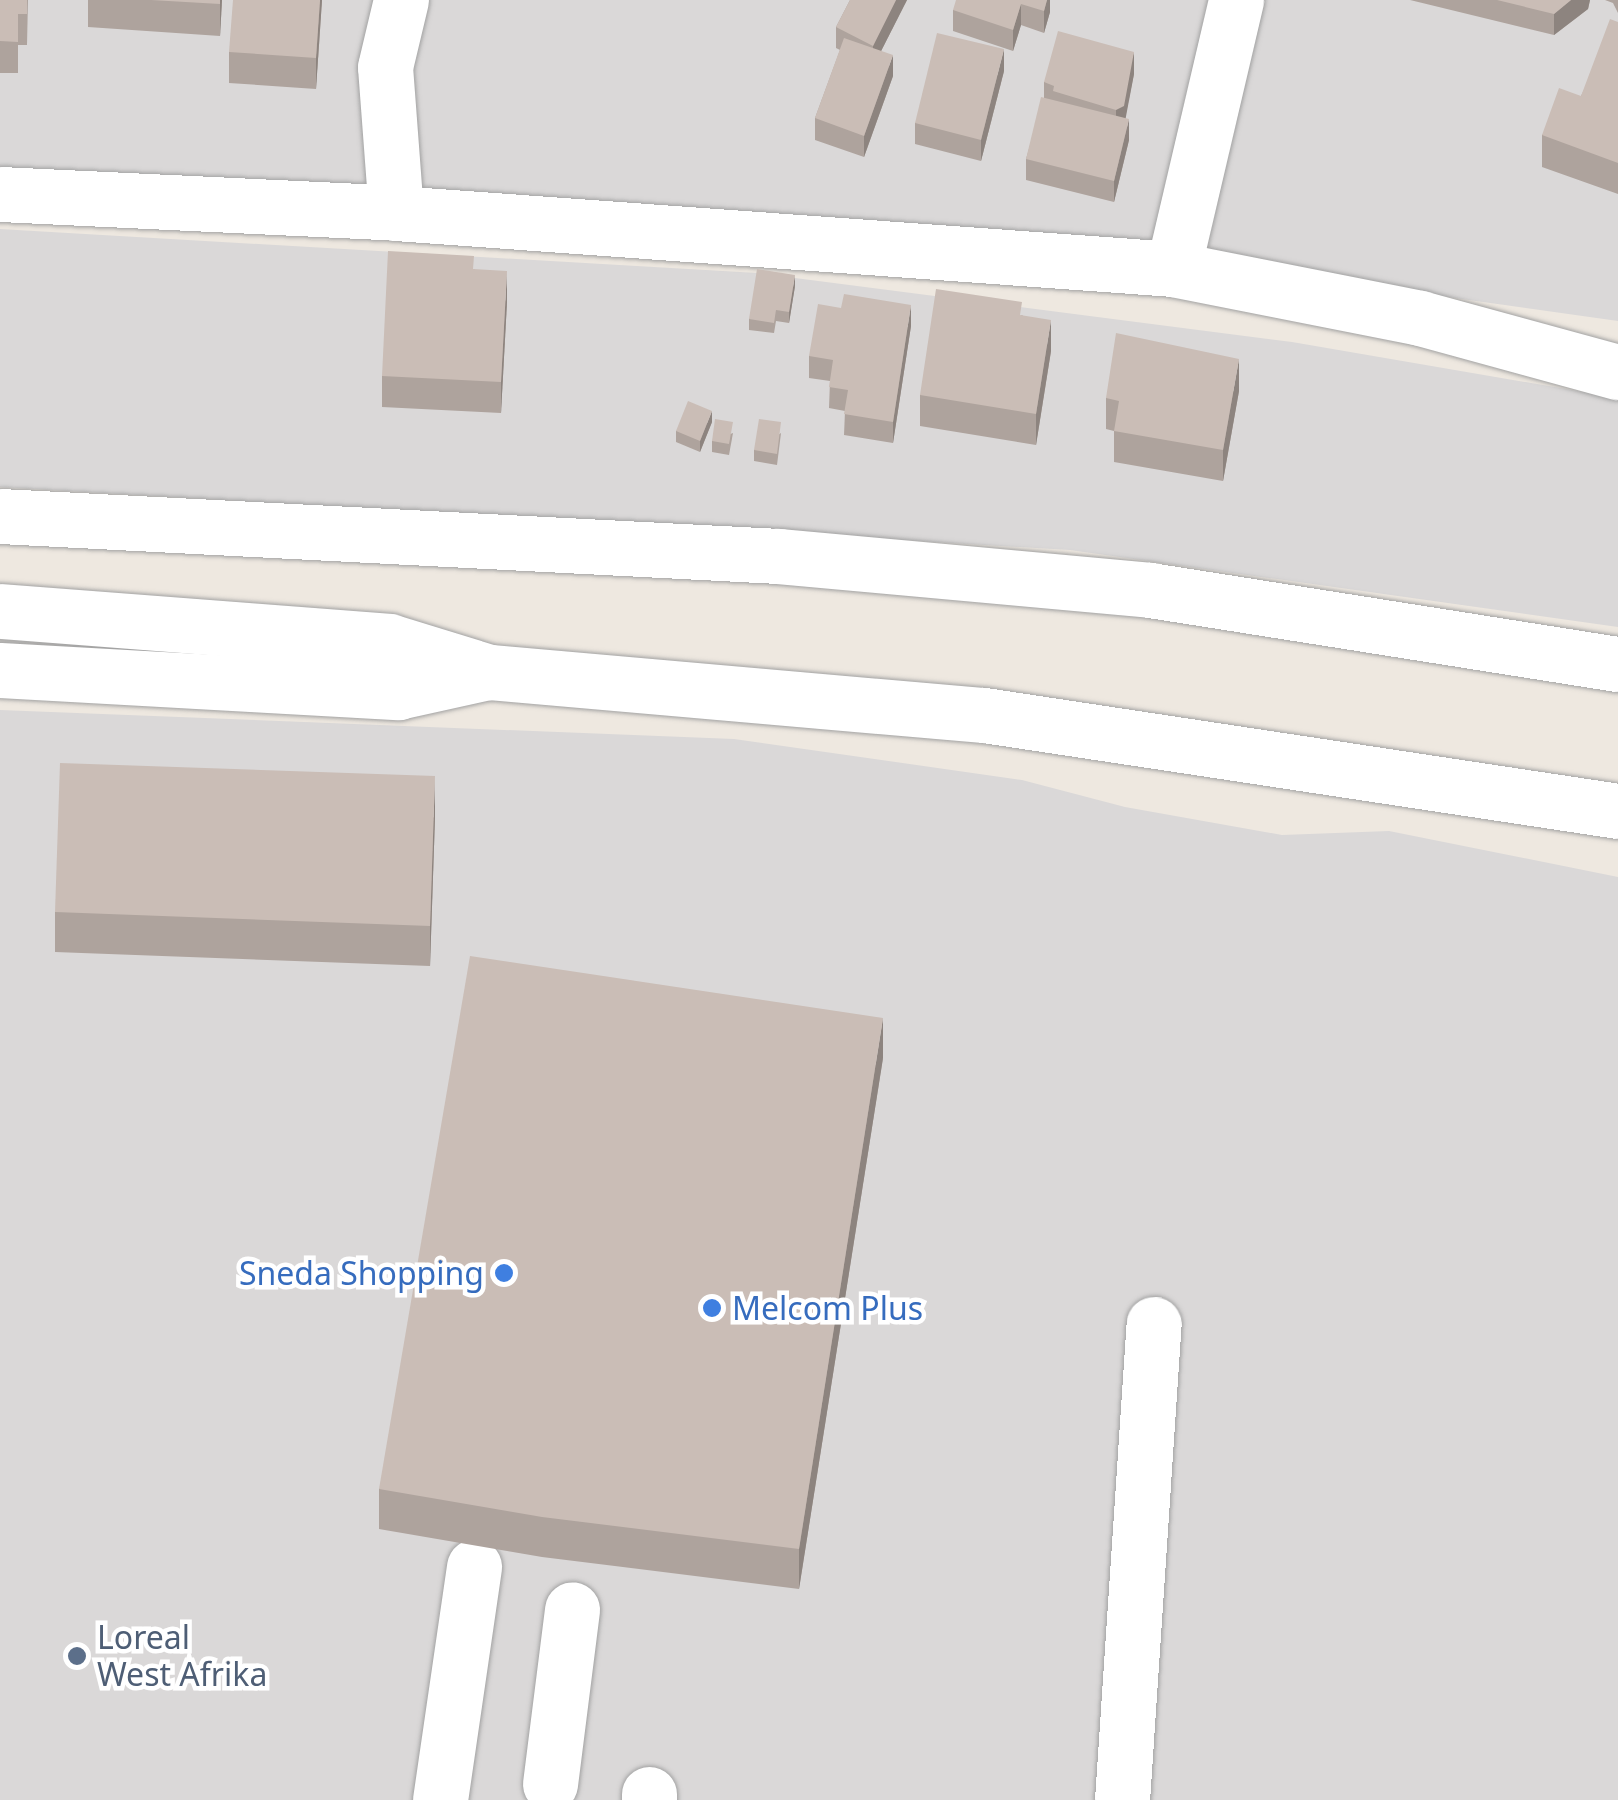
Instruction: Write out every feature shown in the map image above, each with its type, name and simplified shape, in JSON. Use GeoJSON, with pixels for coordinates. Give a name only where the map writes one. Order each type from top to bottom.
{"type":"FeatureCollection","features":[{"type":"Feature","properties":{"kind":"street"},"geometry":{"type":"LineString","coordinates":[[396,212],[385,66],[401,0]]}},
{"type":"Feature","properties":{"kind":"street"},"geometry":{"type":"LineString","coordinates":[[1173,269],[1236,0]]}},
{"type":"Feature","properties":{"kind":"street"},"geometry":{"type":"LineString","coordinates":[[0,194],[396,212],[1173,269],[1420,318],[1618,372]]}},
{"type":"Feature","properties":{"kind":"street"},"geometry":{"type":"LineString","coordinates":[[0,516],[797,558],[1150,590],[1618,664]]}},
{"type":"Feature","properties":{"kind":"street"},"geometry":{"type":"LineString","coordinates":[[0,612],[389,641],[490,672],[984,715],[1618,811]]}},
{"type":"Feature","properties":{"kind":"street"},"geometry":{"type":"LineString","coordinates":[[0,670],[398,692],[490,672]]}},
{"type":"Feature","properties":{"kind":"street"},"geometry":{"type":"LineString","coordinates":[[1122,1800],[1154,1324]]}},
{"type":"Feature","properties":{"kind":"street"},"geometry":{"type":"LineString","coordinates":[[440,1800],[474,1566]]}},
{"type":"Feature","properties":{"kind":"street"},"geometry":{"type":"LineString","coordinates":[[550,1784],[572,1609]]}},
{"type":"Feature","properties":{"kind":"shaded area"},"geometry":{"type":"Polygon","coordinates":[[[0,0],[1618,0],[1618,321],[1185,260],[0,176],[0,0]]]}},
{"type":"Feature","properties":{"kind":"shaded area"},"geometry":{"type":"Polygon","coordinates":[[[0,229],[757,273],[1292,342],[1601,395],[1618,400],[1618,627],[1070,550],[0,487],[0,229]]]}},
{"type":"Feature","properties":{"kind":"shaded area"},"geometry":{"type":"Polygon","coordinates":[[[0,710],[734,739],[1022,780],[1125,807],[1282,835],[1389,831],[1618,877],[1618,1800],[0,1800],[0,710]]]}},
{"type":"Feature","properties":{"kind":"building"},"geometry":{"type":"Polygon","coordinates":[[[0,0],[27,0],[27,14],[18,14],[18,42],[0,41],[0,0]]]}},
{"type":"Feature","properties":{"kind":"building"},"geometry":{"type":"Polygon","coordinates":[[[151,0],[220,0],[220,4],[151,0]]]}},
{"type":"Feature","properties":{"kind":"building"},"geometry":{"type":"Polygon","coordinates":[[[233,0],[320,0],[316,58],[229,52],[233,0]]]}},
{"type":"Feature","properties":{"kind":"building"},"geometry":{"type":"Polygon","coordinates":[[[850,0],[896,0],[873,46],[836,27],[850,0]]]}},
{"type":"Feature","properties":{"kind":"building"},"geometry":{"type":"Polygon","coordinates":[[[956,0],[1047,0],[1044,11],[1021,4],[1013,30],[953,10],[956,0]]]}},
{"type":"Feature","properties":{"kind":"building"},"geometry":{"type":"Polygon","coordinates":[[[1497,0],[1571,0],[1554,14],[1497,0]]]}},
{"type":"Feature","properties":{"kind":"building"},"geometry":{"type":"Polygon","coordinates":[[[1610,19],[1618,22],[1618,163],[1542,135],[1559,88],[1581,96],[1610,19]]]}},
{"type":"Feature","properties":{"kind":"building"},"geometry":{"type":"Polygon","coordinates":[[[1058,31],[1134,52],[1124,106],[1116,110],[1053,91],[1054,86],[1044,82],[1058,31]]]}},
{"type":"Feature","properties":{"kind":"building"},"geometry":{"type":"Polygon","coordinates":[[[937,33],[1004,49],[981,140],[915,123],[937,33]]]}},
{"type":"Feature","properties":{"kind":"building"},"geometry":{"type":"Polygon","coordinates":[[[844,38],[893,55],[864,136],[815,118],[844,38]]]}},
{"type":"Feature","properties":{"kind":"building"},"geometry":{"type":"Polygon","coordinates":[[[1041,97],[1129,119],[1114,181],[1026,159],[1041,97]]]}},
{"type":"Feature","properties":{"kind":"building"},"geometry":{"type":"Polygon","coordinates":[[[388,251],[474,256],[473,269],[507,271],[501,382],[382,376],[388,251]]]}},
{"type":"Feature","properties":{"kind":"building"},"geometry":{"type":"Polygon","coordinates":[[[757,269],[795,275],[789,312],[776,310],[774,323],[749,319],[757,269]]]}},
{"type":"Feature","properties":{"kind":"building"},"geometry":{"type":"Polygon","coordinates":[[[936,289],[1022,302],[1020,315],[1051,320],[1036,414],[920,395],[936,289]]]}},
{"type":"Feature","properties":{"kind":"building"},"geometry":{"type":"Polygon","coordinates":[[[844,294],[911,305],[893,422],[844,414],[848,390],[829,387],[833,360],[809,356],[818,304],[841,308],[844,294]]]}},
{"type":"Feature","properties":{"kind":"building"},"geometry":{"type":"Polygon","coordinates":[[[1116,333],[1239,359],[1223,450],[1114,431],[1119,401],[1106,398],[1116,333]]]}},
{"type":"Feature","properties":{"kind":"building"},"geometry":{"type":"Polygon","coordinates":[[[688,401],[712,411],[700,441],[676,431],[688,401]]]}},
{"type":"Feature","properties":{"kind":"building"},"geometry":{"type":"Polygon","coordinates":[[[715,419],[733,422],[729,444],[712,441],[715,419]]]}},
{"type":"Feature","properties":{"kind":"building"},"geometry":{"type":"Polygon","coordinates":[[[759,419],[781,422],[777,454],[754,450],[759,419]]]}},
{"type":"Feature","properties":{"kind":"building"},"geometry":{"type":"Polygon","coordinates":[[[60,763],[435,776],[430,926],[55,912],[60,763]]]}},
{"type":"Feature","properties":{"kind":"building"},"geometry":{"type":"Polygon","coordinates":[[[470,956],[883,1018],[799,1549],[542,1517],[379,1489],[470,956]]]}},
{"type":"Feature","properties":{"kind":"place","name":"Sneda Shopping"},"geometry":{"type":"Point","coordinates":[504,1273]}},
{"type":"Feature","properties":{"kind":"place","name":"Melcom Plus"},"geometry":{"type":"Point","coordinates":[712,1308]}},
{"type":"Feature","properties":{"kind":"place","name":"Loreal West Afrika"},"geometry":{"type":"Point","coordinates":[77,1656]}}]}
